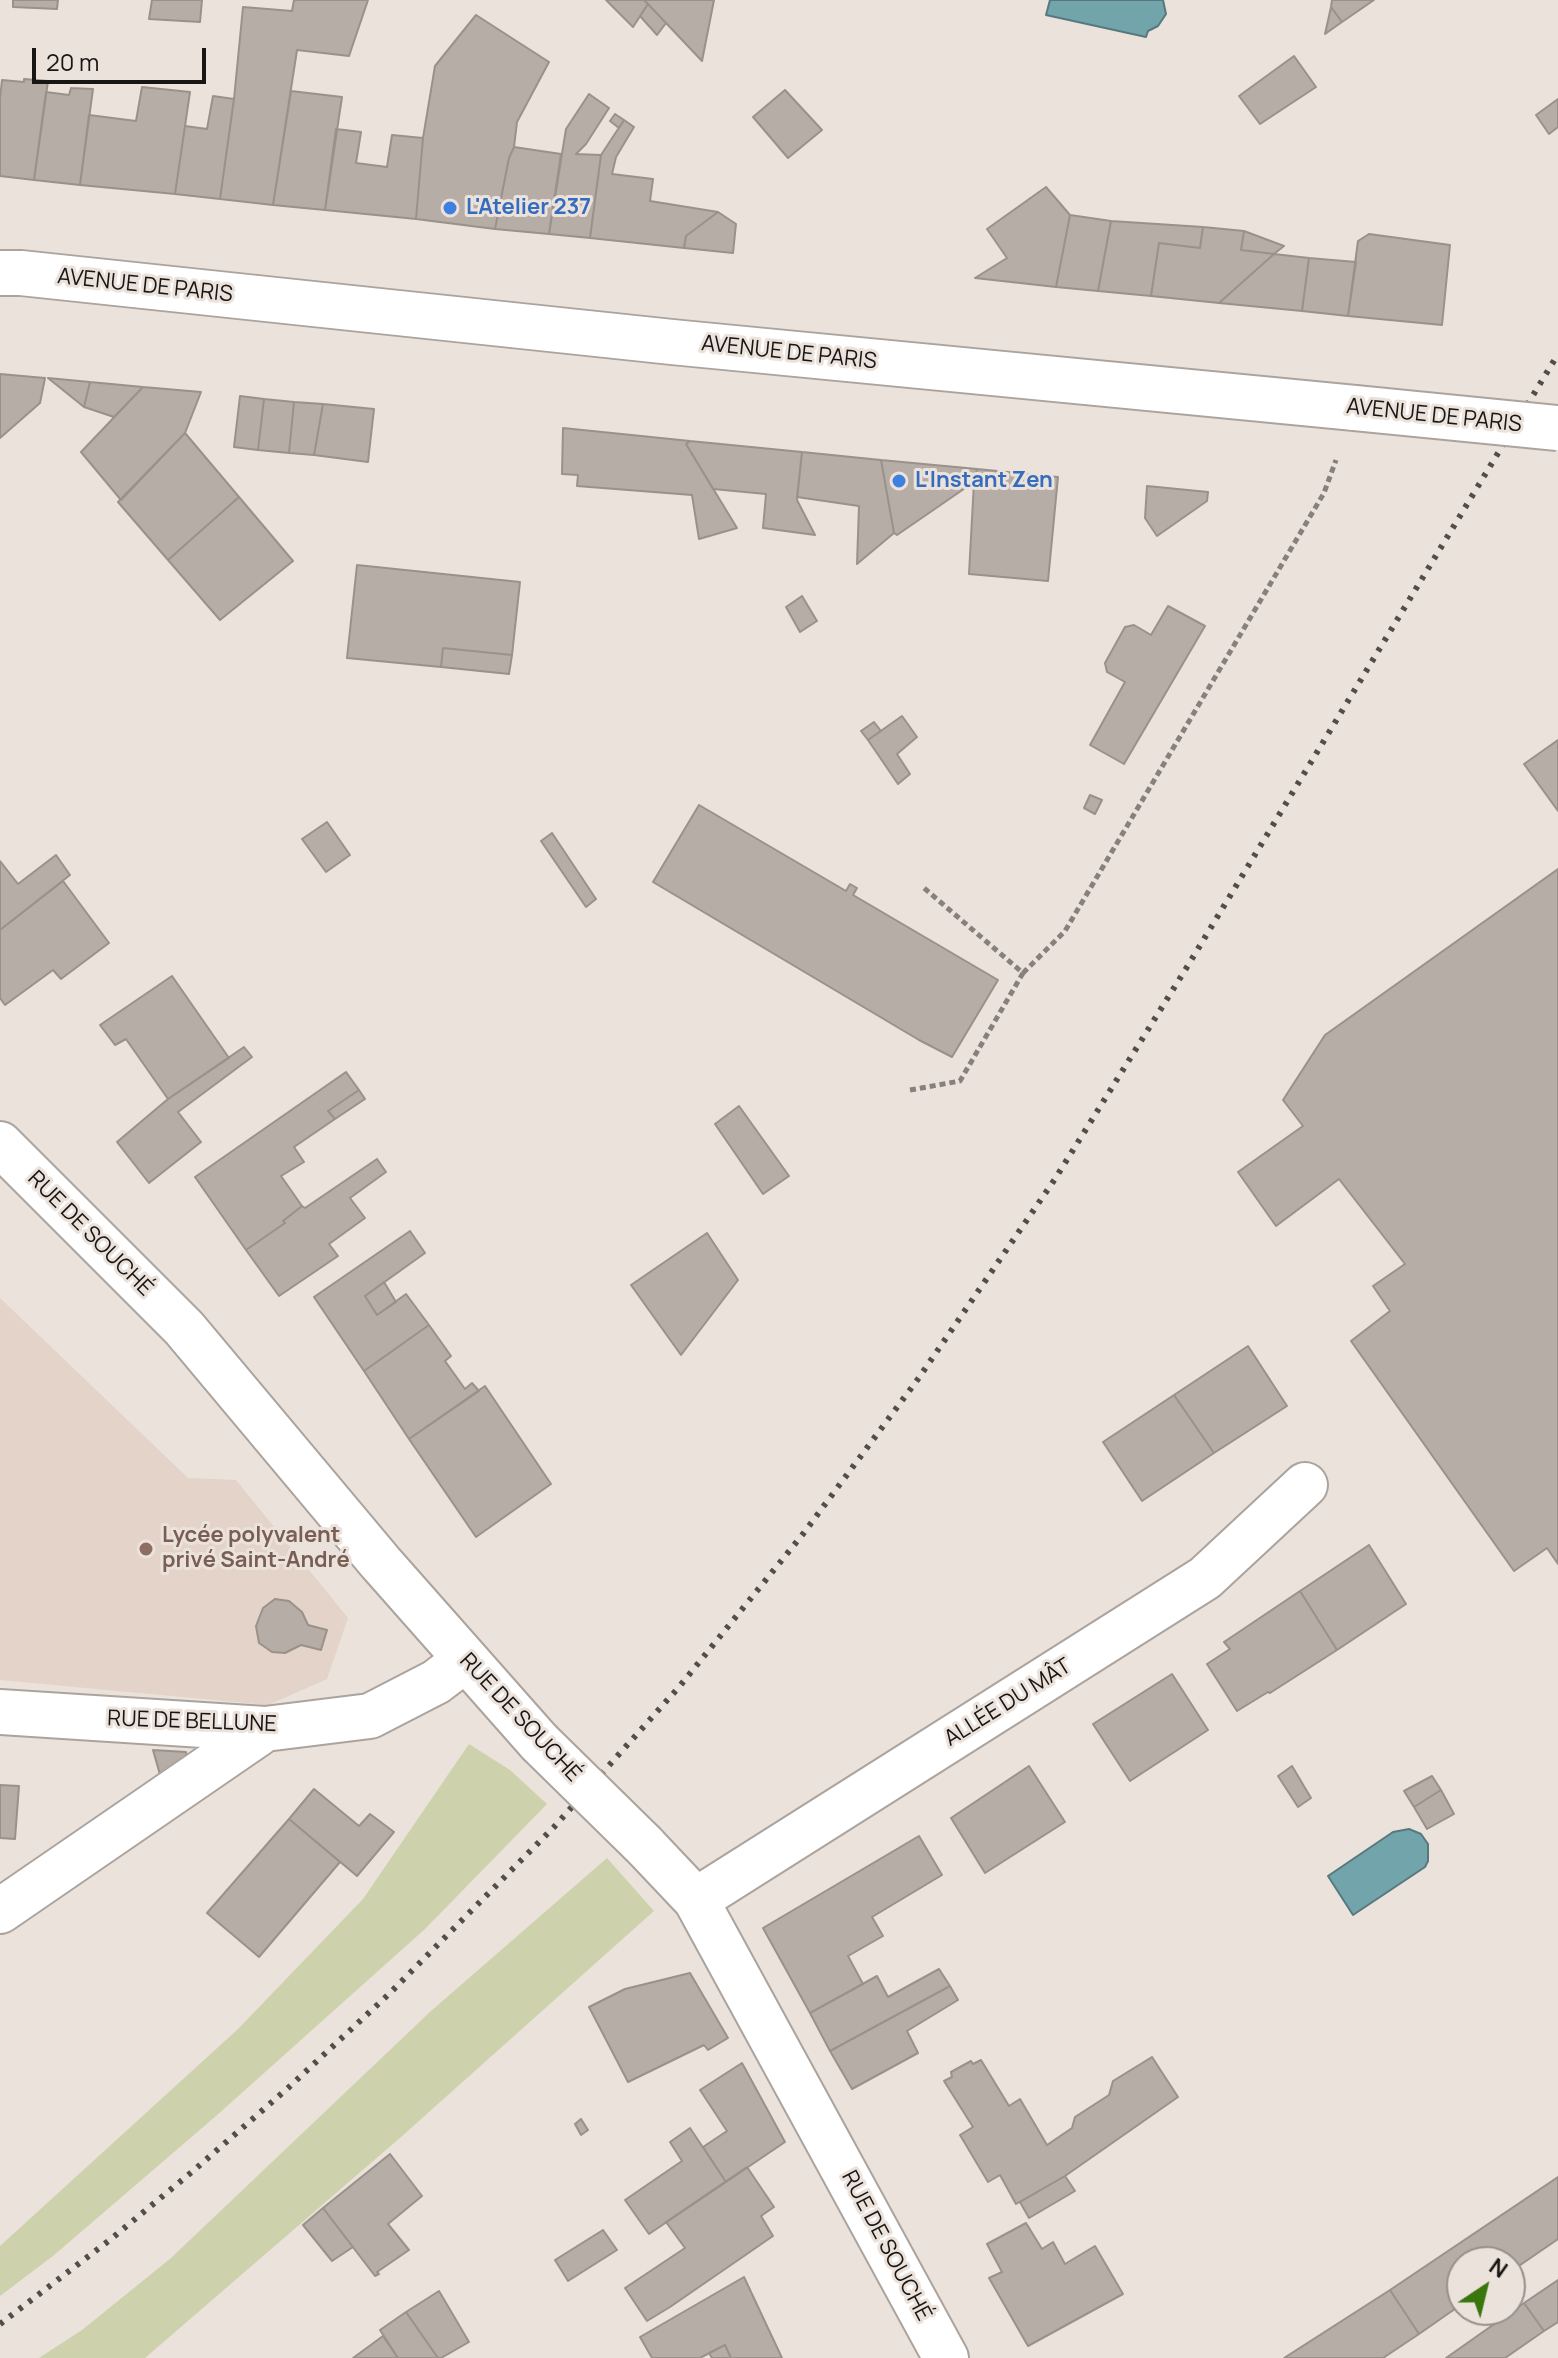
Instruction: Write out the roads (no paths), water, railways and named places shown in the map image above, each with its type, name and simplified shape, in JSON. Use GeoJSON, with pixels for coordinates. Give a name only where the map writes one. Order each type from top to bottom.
{"type":"FeatureCollection","features":[{"type":"Feature","properties":{"kind":"street","name":"AVENUE DE PARIS"},"geometry":{"type":"LineString","coordinates":[[7,272],[672,342],[1558,428]]}},
{"type":"Feature","properties":{"kind":"street","name":"RUE DE SOUCHÉ"},"geometry":{"type":"LineString","coordinates":[[0,1144],[184,1328],[465,1660],[539,1742],[696,1900],[946,2358]]}},
{"type":"Feature","properties":{"kind":"street","name":"ALLÉE DU MÂT"},"geometry":{"type":"LineString","coordinates":[[696,1900],[1205,1578],[1305,1485]]}},
{"type":"Feature","properties":{"kind":"street","name":"RUE DE BELLUNE"},"geometry":{"type":"LineString","coordinates":[[0,1712],[265,1729],[370,1716],[436,1682],[465,1660]]}},
{"type":"Feature","properties":{"kind":"street"},"geometry":{"type":"LineString","coordinates":[[0,1911],[265,1729]]}},
{"type":"Feature","properties":{"kind":"water"},"geometry":{"type":"Polygon","coordinates":[[[1050,0],[1163,0],[1166,14],[1158,26],[1148,31],[1146,37],[1046,15],[1050,0]]]}},
{"type":"Feature","properties":{"kind":"water"},"geometry":{"type":"Polygon","coordinates":[[[1409,1829],[1421,1834],[1428,1844],[1425,1867],[1353,1915],[1328,1876],[1393,1832],[1409,1829]]]}},
{"type":"Feature","properties":{"kind":"railway"},"geometry":{"type":"LineString","coordinates":[[0,2324],[193,2171],[389,1994],[554,1827],[679,1687],[803,1534],[918,1379],[1055,1179],[1558,354]]}},
{"type":"Feature","properties":{"kind":"place","name":"L'Atelier 237"},"geometry":{"type":"Point","coordinates":[450,208]}},
{"type":"Feature","properties":{"kind":"place","name":"L'Instant Zen"},"geometry":{"type":"Point","coordinates":[899,481]}},
{"type":"Feature","properties":{"kind":"place","name":"Lycée polyvalent privé Saint-André"},"geometry":{"type":"Point","coordinates":[146,1549]}}]}
